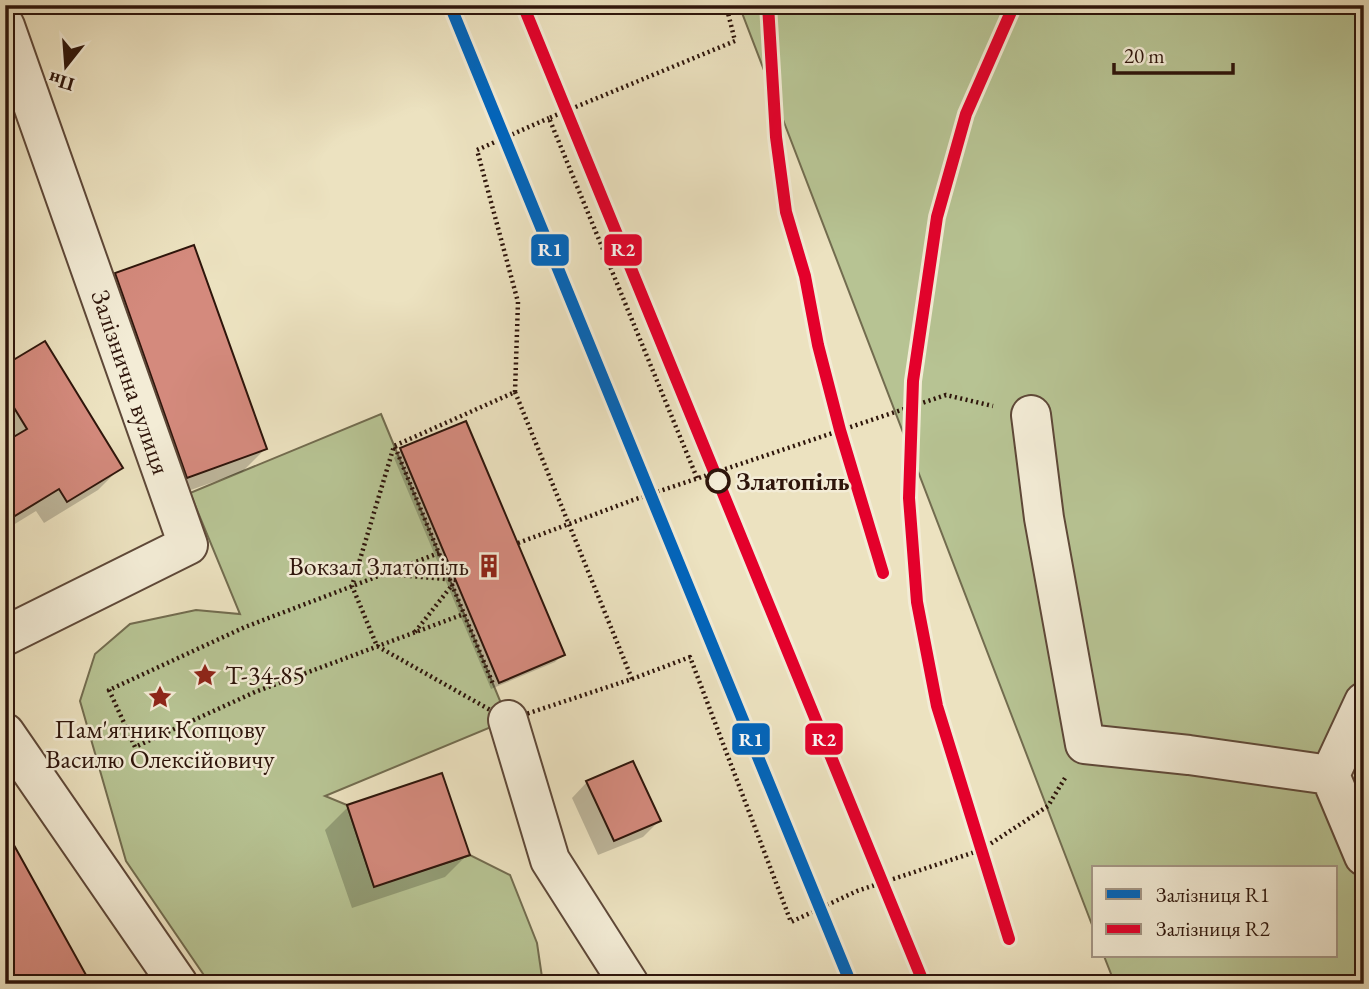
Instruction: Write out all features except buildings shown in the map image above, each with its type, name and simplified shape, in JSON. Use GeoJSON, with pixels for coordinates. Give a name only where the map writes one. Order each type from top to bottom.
{"type":"FeatureCollection","features":[{"type":"Feature","properties":{"kind":"street","name":"Залізнична вулиця"},"geometry":{"type":"LineString","coordinates":[[5,26],[188,545],[5,636]]}},
{"type":"Feature","properties":{"kind":"street"},"geometry":{"type":"LineString","coordinates":[[1031,415],[1044,518],[1085,744],[1347,768]]}},
{"type":"Feature","properties":{"kind":"street"},"geometry":{"type":"LineString","coordinates":[[1364,702],[1347,768],[1364,856]]}},
{"type":"Feature","properties":{"kind":"street"},"geometry":{"type":"LineString","coordinates":[[506,714],[550,860],[629,984]]}},
{"type":"Feature","properties":{"kind":"street"},"geometry":{"type":"LineString","coordinates":[[5,733],[178,984]]}},
{"type":"Feature","properties":{"kind":"path"},"geometry":{"type":"LineString","coordinates":[[632,679],[515,392],[518,302],[477,150],[735,41],[726,5]]}},
{"type":"Feature","properties":{"kind":"path"},"geometry":{"type":"LineString","coordinates":[[549,118],[698,478]]}},
{"type":"Feature","properties":{"kind":"path"},"geometry":{"type":"LineString","coordinates":[[515,392],[394,446],[352,586],[377,646],[506,714],[632,679],[690,657],[791,922],[858,891],[981,850],[1048,806],[1085,744]]}},
{"type":"Feature","properties":{"kind":"path"},"geometry":{"type":"LineString","coordinates":[[518,543],[698,478],[946,395],[1031,415]]}},
{"type":"Feature","properties":{"kind":"path"},"geometry":{"type":"LineString","coordinates":[[394,446],[494,685]]}},
{"type":"Feature","properties":{"kind":"path"},"geometry":{"type":"LineString","coordinates":[[439,553],[246,627],[109,690],[135,747],[255,692],[464,614]]}},
{"type":"Feature","properties":{"kind":"path"},"geometry":{"type":"LineString","coordinates":[[383,574],[451,582]]}},
{"type":"Feature","properties":{"kind":"path"},"geometry":{"type":"LineString","coordinates":[[415,632],[451,582]]}},
{"type":"Feature","properties":{"kind":"green space"},"geometry":{"type":"Polygon","coordinates":[[[739,5],[1364,5],[1364,702],[1330,775],[1364,856],[1364,984],[1115,984],[1105,958],[1338,958],[1338,866],[1092,866],[1092,925],[739,5]]]}},
{"type":"Feature","properties":{"kind":"green space"},"geometry":{"type":"Polygon","coordinates":[[[381,414],[508,720],[325,796],[347,805],[374,886],[470,855],[510,875],[537,943],[543,984],[210,984],[126,861],[80,701],[95,654],[130,624],[196,610],[240,614],[190,493],[381,414]]]}},
{"type":"Feature","properties":{"kind":"rail line","name":"R1"},"geometry":{"type":"LineString","coordinates":[[450,5],[851,984]]}},
{"type":"Feature","properties":{"kind":"rail line","name":"R2"},"geometry":{"type":"LineString","coordinates":[[523,5],[924,984]]}},
{"type":"Feature","properties":{"kind":"rail line","name":"R2"},"geometry":{"type":"LineString","coordinates":[[768,5],[776,137],[786,212],[805,276],[818,345],[840,430],[883,573]]}},
{"type":"Feature","properties":{"kind":"rail line","name":"R2"},"geometry":{"type":"LineString","coordinates":[[1009,939],[937,706],[917,602],[909,498],[913,381],[937,217],[966,114],[1014,5]]}},
{"type":"Feature","properties":{"kind":"place","name":"Златопіль"},"geometry":{"type":"Point","coordinates":[718,481]}},
{"type":"Feature","properties":{"kind":"place","name":"Вокзал Златопіль"},"geometry":{"type":"Point","coordinates":[489,566]}},
{"type":"Feature","properties":{"kind":"place","name":"Т-34-85"},"geometry":{"type":"Point","coordinates":[205,675]}},
{"type":"Feature","properties":{"kind":"place","name":"Пам'ятник Копцову Василю Олексійовичу"},"geometry":{"type":"Point","coordinates":[160,697]}}]}
